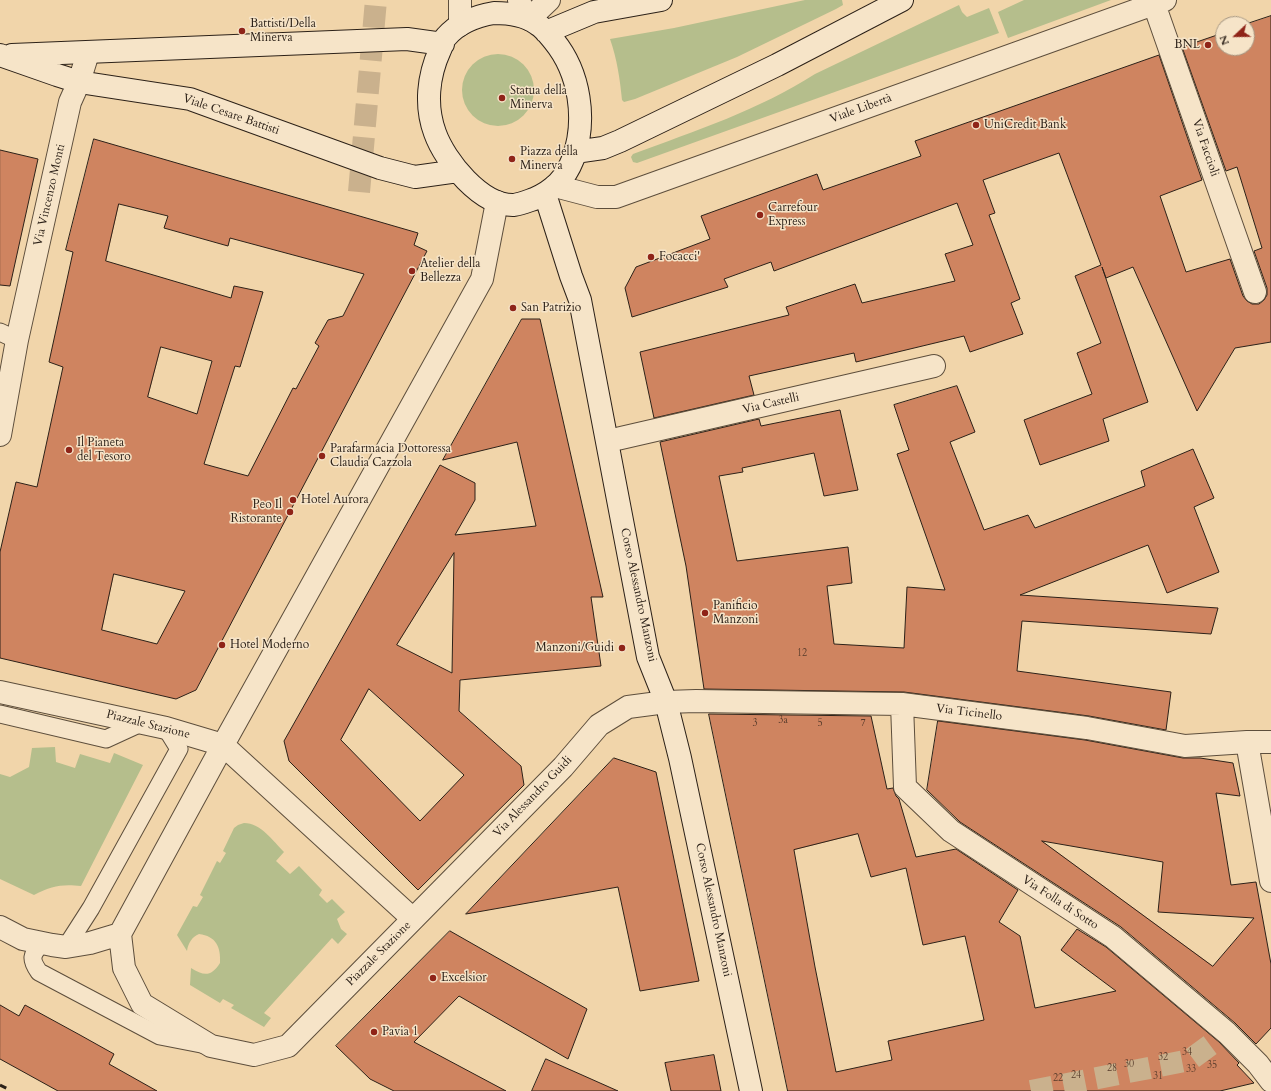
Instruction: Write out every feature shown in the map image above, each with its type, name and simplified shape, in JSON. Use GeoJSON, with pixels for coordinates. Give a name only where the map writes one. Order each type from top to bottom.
{"type":"FeatureCollection","features":[{"type":"Feature","properties":{"kind":"street"},"geometry":{"type":"LineString","coordinates":[[460,0],[460,25]]}},
{"type":"Feature","properties":{"kind":"street"},"geometry":{"type":"LineString","coordinates":[[524,12],[546,32],[558,46],[568,62],[579,98],[580,116],[579,134],[575,152],[568,171],[550,190],[530,201],[514,205],[497,202],[476,190],[444,153],[435,132],[429,110],[429,87],[434,65],[445,38],[460,25],[481,15],[524,12],[549,0]]}},
{"type":"Feature","properties":{"kind":"street"},"geometry":{"type":"LineString","coordinates":[[546,32],[594,12],[661,0]]}},
{"type":"Feature","properties":{"kind":"street"},"geometry":{"type":"LineString","coordinates":[[575,152],[602,148],[620,141],[777,65],[902,0]]}},
{"type":"Feature","properties":{"kind":"street","name":"Viale Libertà"},"geometry":{"type":"LineString","coordinates":[[550,190],[597,197],[616,197],[1160,2]]}},
{"type":"Feature","properties":{"kind":"street","name":"Via Faccioli"},"geometry":{"type":"LineString","coordinates":[[1160,2],[1255,292]]}},
{"type":"Feature","properties":{"kind":"street","name":"Viale Cesare Battisti"},"geometry":{"type":"LineString","coordinates":[[1,55],[407,39],[443,44]]}},
{"type":"Feature","properties":{"kind":"street","name":"Via Vincenzo Monti"},"geometry":{"type":"LineString","coordinates":[[0,435],[9,336],[70,102],[79,82],[88,52]]}},
{"type":"Feature","properties":{"kind":"street","name":"Viale Cesare Battisti"},"geometry":{"type":"LineString","coordinates":[[1,55],[79,82],[190,98],[380,168],[415,177],[458,171]]}},
{"type":"Feature","properties":{"kind":"street","name":"Corso Alessandro Manzoni"},"geometry":{"type":"LineString","coordinates":[[550,190],[571,276],[580,300],[648,656],[666,702],[682,766],[751,1091]]}},
{"type":"Feature","properties":{"kind":"street"},"geometry":{"type":"LineString","coordinates":[[0,927],[23,939],[66,946],[90,943],[120,934],[223,745],[482,279],[497,202]]}},
{"type":"Feature","properties":{"kind":"street","name":"Via Castelli"},"geometry":{"type":"LineString","coordinates":[[608,441],[934,366]]}},
{"type":"Feature","properties":{"kind":"street","name":"Piazzale Stazione"},"geometry":{"type":"LineString","coordinates":[[0,692],[143,722],[223,745],[414,919],[288,1046],[254,1055],[211,1046],[142,1004],[124,968],[120,934]]}},
{"type":"Feature","properties":{"kind":"street","name":"Via Ticinello"},"geometry":{"type":"LineString","coordinates":[[666,702],[696,701],[902,704],[1087,728],[1185,746],[1271,742]]}},
{"type":"Feature","properties":{"kind":"street","name":"Via Alessandro Guidi"},"geometry":{"type":"LineString","coordinates":[[414,919],[563,767],[599,725],[628,707],[666,702]]}},
{"type":"Feature","properties":{"kind":"street","name":"Via Folla di Sotto"},"geometry":{"type":"LineString","coordinates":[[902,704],[905,787],[951,831],[1113,937],[1226,1033],[1265,1058],[1271,1081]]}},
{"type":"Feature","properties":{"kind":"street"},"geometry":{"type":"LineString","coordinates":[[1248,742],[1271,881]]}},
{"type":"Feature","properties":{"kind":"lane"},"geometry":{"type":"LineString","coordinates":[[0,714],[106,739],[143,722]]}},
{"type":"Feature","properties":{"kind":"lane"},"geometry":{"type":"LineString","coordinates":[[66,946],[91,908],[179,749],[166,728]]}},
{"type":"Feature","properties":{"kind":"lane"},"geometry":{"type":"LineString","coordinates":[[42,943],[34,951],[33,963],[39,972],[160,1036],[211,1046]]}},
{"type":"Feature","properties":{"kind":"green space"},"geometry":{"type":"Polygon","coordinates":[[[805,0],[842,0],[843,5],[737,57],[635,99],[624,102],[622,100],[618,69],[610,39],[674,28],[805,0]]]}},
{"type":"Feature","properties":{"kind":"green space"},"geometry":{"type":"Polygon","coordinates":[[[1024,0],[1111,0],[1008,38],[998,12],[1024,0]]]}},
{"type":"Feature","properties":{"kind":"green space"},"geometry":{"type":"Polygon","coordinates":[[[959,5],[962,12],[967,17],[989,8],[999,33],[637,163],[633,162],[631,157],[633,154],[749,109],[794,87],[815,74],[959,5]]]}},
{"type":"Feature","properties":{"kind":"green space"},"geometry":{"type":"Polygon","coordinates":[[[491,54],[505,54],[524,64],[534,83],[534,97],[524,116],[505,126],[491,126],[472,116],[462,97],[462,83],[472,64],[491,54]]]}},
{"type":"Feature","properties":{"kind":"green space"},"geometry":{"type":"Polygon","coordinates":[[[55,747],[56,762],[75,768],[80,754],[110,763],[114,753],[143,765],[81,886],[57,886],[34,895],[0,879],[0,774],[10,777],[29,767],[32,748],[55,747]]]}},
{"type":"Feature","properties":{"kind":"green space"},"geometry":{"type":"Polygon","coordinates":[[[244,823],[261,829],[284,852],[276,861],[290,874],[299,866],[322,890],[319,895],[327,903],[332,899],[345,912],[337,919],[341,929],[347,934],[338,944],[332,938],[264,1013],[271,1018],[264,1027],[231,1008],[234,1005],[223,999],[220,1003],[190,985],[191,968],[204,974],[214,971],[220,963],[220,952],[216,943],[210,937],[199,934],[194,937],[188,945],[187,951],[177,935],[193,906],[197,907],[203,897],[200,895],[217,861],[220,863],[226,853],[223,851],[234,828],[244,823]]]}},
{"type":"Feature","properties":{"kind":"building"},"geometry":{"type":"Polygon","coordinates":[[[1271,16],[1271,342],[1235,348],[1197,411],[1133,267],[1106,278],[1102,267],[1148,402],[1103,419],[1109,441],[1040,465],[1024,420],[1092,394],[1077,353],[1101,343],[1075,276],[1101,265],[1059,153],[983,180],[995,213],[989,215],[1020,299],[1011,303],[1023,334],[970,352],[964,336],[856,362],[854,353],[749,376],[754,395],[654,418],[640,352],[789,315],[786,307],[855,284],[862,303],[955,281],[945,254],[973,245],[957,203],[774,271],[771,262],[724,279],[728,287],[632,317],[625,288],[636,267],[710,239],[701,216],[817,174],[823,190],[921,156],[915,141],[1159,55],[1202,180],[1160,196],[1186,272],[1230,259],[1243,296],[1252,304],[1259,304],[1267,295],[1267,288],[1254,251],[1262,248],[1237,167],[1226,171],[1182,47],[1215,36],[1215,56],[1255,56],[1255,21],[1271,16]]]}},
{"type":"Feature","properties":{"kind":"building"},"geometry":{"type":"Polygon","coordinates":[[[94,139],[418,233],[414,245],[427,251],[196,690],[176,699],[0,658],[0,552],[16,482],[37,487],[63,367],[49,362],[73,252],[66,250],[94,139]],[[119,204],[106,261],[231,298],[234,286],[263,292],[240,367],[235,366],[204,464],[248,476],[293,388],[296,389],[319,346],[315,343],[328,320],[343,316],[364,274],[230,238],[228,246],[164,228],[168,216],[119,204]],[[161,347],[148,397],[197,414],[212,361],[161,347]],[[114,574],[102,630],[157,644],[185,591],[114,574]]]}},
{"type":"Feature","properties":{"kind":"building"},"geometry":{"type":"Polygon","coordinates":[[[0,150],[38,159],[10,286],[0,285],[0,150]]]}},
{"type":"Feature","properties":{"kind":"building"},"geometry":{"type":"Polygon","coordinates":[[[522,319],[540,319],[603,597],[591,597],[601,666],[460,680],[459,711],[521,766],[524,785],[418,890],[289,761],[284,741],[440,465],[475,483],[475,500],[455,535],[536,526],[517,442],[443,460],[522,319]],[[454,553],[397,645],[452,673],[454,553]],[[369,689],[341,740],[420,821],[464,775],[369,689]]]}},
{"type":"Feature","properties":{"kind":"building"},"geometry":{"type":"Polygon","coordinates":[[[957,386],[975,432],[950,442],[984,530],[1028,515],[1035,528],[1145,486],[1141,471],[1193,449],[1214,498],[1194,507],[1219,572],[1167,593],[1148,545],[1020,595],[1218,608],[1211,634],[1022,621],[1017,671],[1171,692],[1166,730],[1089,716],[904,692],[704,689],[686,566],[660,442],[759,419],[761,426],[840,410],[858,490],[824,496],[814,453],[742,468],[743,472],[719,476],[737,561],[848,547],[852,583],[827,586],[834,644],[904,648],[907,587],[945,590],[897,454],[909,450],[894,405],[957,386]]]}},
{"type":"Feature","properties":{"kind":"building"},"geometry":{"type":"Polygon","coordinates":[[[709,714],[871,716],[887,789],[893,788],[899,799],[916,857],[956,849],[1018,890],[999,922],[1020,936],[1035,1008],[1116,991],[1061,950],[1077,929],[1106,947],[1219,1042],[1239,1063],[1237,1065],[1254,1083],[1220,1091],[788,1091],[709,714]],[[858,834],[794,850],[836,1072],[892,1060],[888,1041],[984,1020],[965,936],[923,945],[906,868],[871,877],[858,834]]]}},
{"type":"Feature","properties":{"kind":"building"},"geometry":{"type":"Polygon","coordinates":[[[938,721],[1085,740],[1183,758],[1200,758],[1233,763],[1240,796],[1216,793],[1231,885],[1256,882],[1271,964],[1271,1028],[1256,1044],[1235,1023],[1121,927],[960,822],[927,790],[938,721]],[[1042,841],[1213,966],[1254,918],[1158,912],[1163,862],[1042,841]]]}},
{"type":"Feature","properties":{"kind":"building"},"geometry":{"type":"Polygon","coordinates":[[[614,758],[656,772],[699,981],[640,991],[618,887],[466,914],[614,758]]]}},
{"type":"Feature","properties":{"kind":"building"},"geometry":{"type":"Polygon","coordinates":[[[450,931],[587,1009],[568,1059],[459,996],[414,1042],[506,1091],[394,1091],[370,1079],[336,1046],[450,931]]]}},
{"type":"Feature","properties":{"kind":"building"},"geometry":{"type":"Polygon","coordinates":[[[0,1005],[19,1016],[25,1005],[80,1035],[114,1054],[109,1064],[157,1091],[58,1091],[0,1059],[0,1005]]]}},
{"type":"Feature","properties":{"kind":"building"},"geometry":{"type":"Polygon","coordinates":[[[714,1055],[721,1091],[671,1091],[665,1063],[714,1055]]]}},
{"type":"Feature","properties":{"kind":"building"},"geometry":{"type":"Polygon","coordinates":[[[546,1059],[618,1091],[532,1091],[546,1059]]]}},
{"type":"Feature","properties":{"kind":"tunnel"},"geometry":{"type":"LineString","coordinates":[[359,192],[376,0]]}},
{"type":"Feature","properties":{"kind":"tunnel"},"geometry":{"type":"LineString","coordinates":[[1031,1091],[1190,1060],[1217,1040]]}},
{"type":"Feature","properties":{"kind":"railway"},"geometry":{"type":"LineString","coordinates":[[0,1085],[12,1091]]}},
{"type":"Feature","properties":{"kind":"place","name":"Battisti/Della Minerva"},"geometry":{"type":"Point","coordinates":[242,31]}},
{"type":"Feature","properties":{"kind":"place","name":"BNL"},"geometry":{"type":"Point","coordinates":[1208,45]}},
{"type":"Feature","properties":{"kind":"place","name":"Statua della Minerva"},"geometry":{"type":"Point","coordinates":[502,98]}},
{"type":"Feature","properties":{"kind":"place","name":"UniCredit Bank"},"geometry":{"type":"Point","coordinates":[976,125]}},
{"type":"Feature","properties":{"kind":"place","name":"Piazza della Minerva"},"geometry":{"type":"Point","coordinates":[512,159]}},
{"type":"Feature","properties":{"kind":"place","name":"Carrefour Express"},"geometry":{"type":"Point","coordinates":[760,215]}},
{"type":"Feature","properties":{"kind":"place","name":"Focacci'"},"geometry":{"type":"Point","coordinates":[651,257]}},
{"type":"Feature","properties":{"kind":"place","name":"Atelier della Bellezza"},"geometry":{"type":"Point","coordinates":[412,271]}},
{"type":"Feature","properties":{"kind":"place","name":"San Patrizio"},"geometry":{"type":"Point","coordinates":[513,308]}},
{"type":"Feature","properties":{"kind":"place","name":"Il Pianeta del Tesoro"},"geometry":{"type":"Point","coordinates":[69,450]}},
{"type":"Feature","properties":{"kind":"place","name":"Parafarmacia Dottoressa Claudia Cazzola"},"geometry":{"type":"Point","coordinates":[322,456]}},
{"type":"Feature","properties":{"kind":"place","name":"Hotel Aurora"},"geometry":{"type":"Point","coordinates":[293,500]}},
{"type":"Feature","properties":{"kind":"place","name":"Peo Il Ristorante"},"geometry":{"type":"Point","coordinates":[290,512]}},
{"type":"Feature","properties":{"kind":"place","name":"Panificio Manzoni"},"geometry":{"type":"Point","coordinates":[705,613]}},
{"type":"Feature","properties":{"kind":"place","name":"Hotel Moderno"},"geometry":{"type":"Point","coordinates":[222,645]}},
{"type":"Feature","properties":{"kind":"place","name":"Manzoni/Guidi"},"geometry":{"type":"Point","coordinates":[622,648]}},
{"type":"Feature","properties":{"kind":"place","name":"Excelsior"},"geometry":{"type":"Point","coordinates":[433,978]}},
{"type":"Feature","properties":{"kind":"place","name":"Pavia 1"},"geometry":{"type":"Point","coordinates":[374,1032]}}]}
